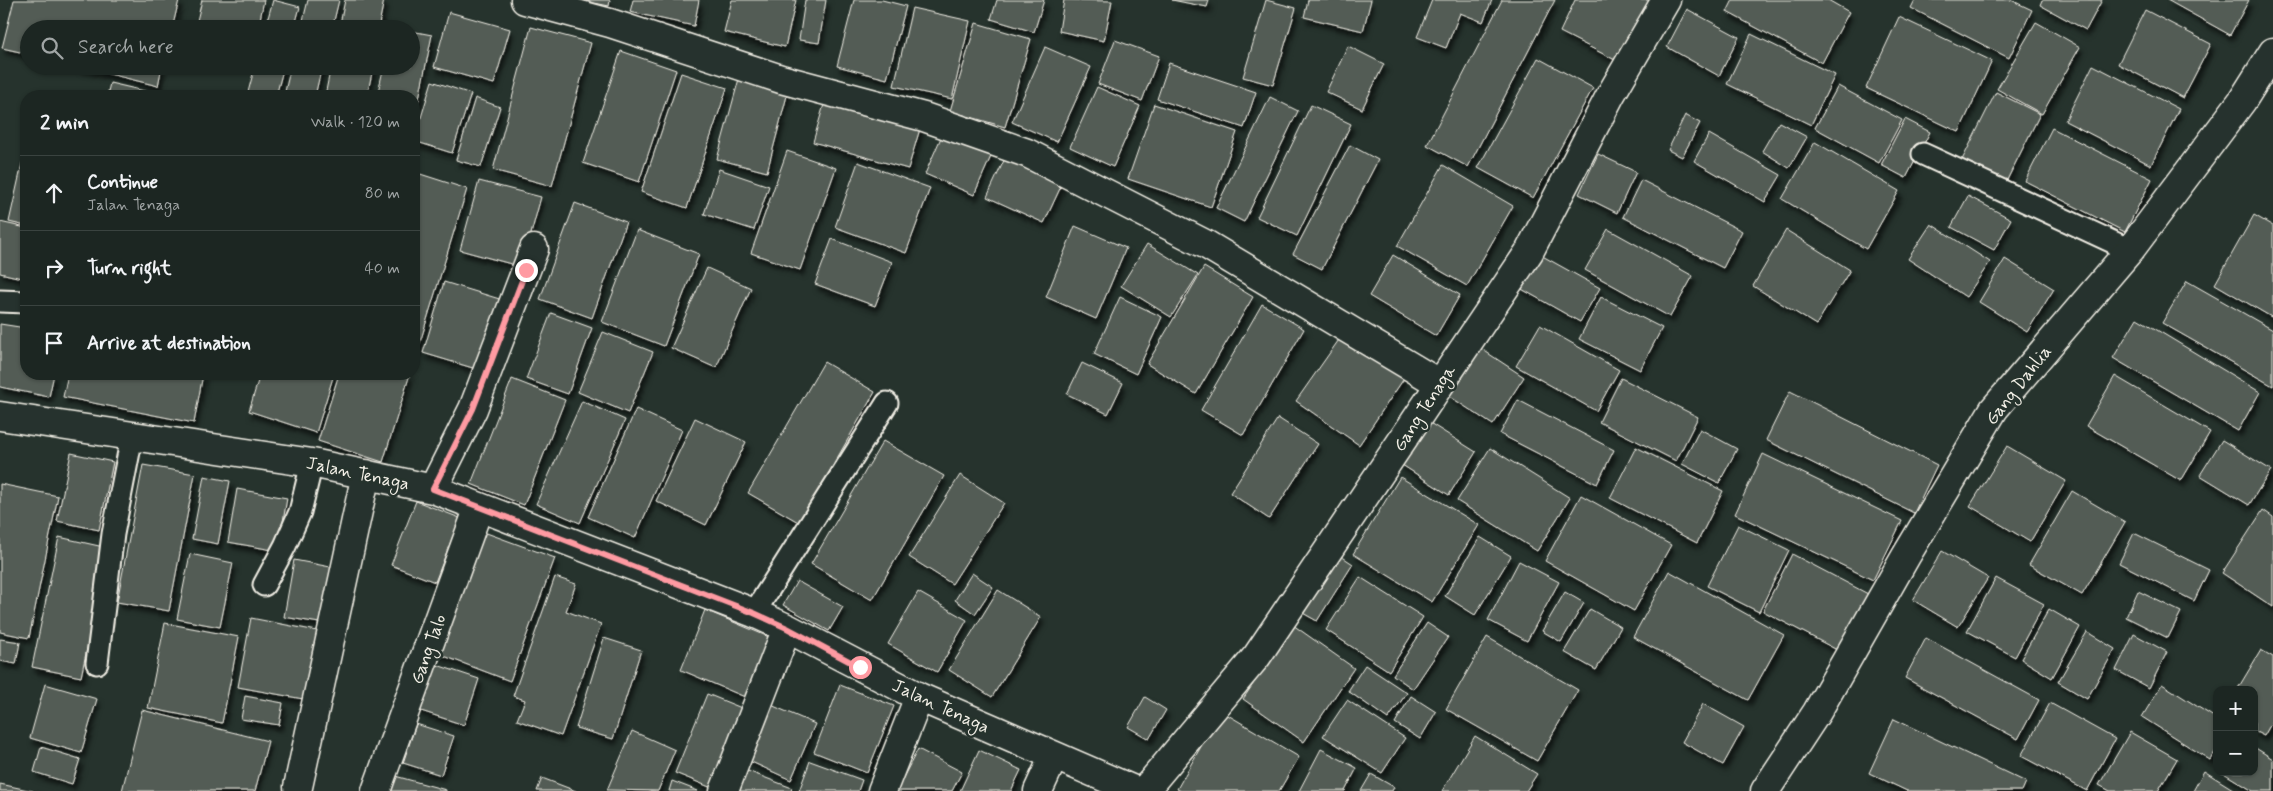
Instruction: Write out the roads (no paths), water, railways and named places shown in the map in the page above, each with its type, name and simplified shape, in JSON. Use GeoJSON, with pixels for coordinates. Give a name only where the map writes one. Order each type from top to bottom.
{"type":"FeatureCollection","features":[{"type":"Feature","properties":{"kind":"street"},"geometry":{"type":"LineString","coordinates":[[525,0],[610,23],[781,79],[924,118],[1027,153],[1207,244],[1440,384]]}},
{"type":"Feature","properties":{"kind":"street","name":"Gang Tenaga"},"geometry":{"type":"LineString","coordinates":[[1144,791],[1257,656],[1529,252],[1610,96],[1666,0]]}},
{"type":"Feature","properties":{"kind":"street","name":"Gang Dahlia"},"geometry":{"type":"LineString","coordinates":[[1765,791],[1817,712],[1906,556],[1994,409],[2130,250],[2242,101],[2273,52]]}},
{"type":"Feature","properties":{"kind":"street"},"geometry":{"type":"LineString","coordinates":[[433,489],[473,409],[534,249]]}},
{"type":"Feature","properties":{"kind":"street","name":"Jalan Tenaga"},"geometry":{"type":"LineString","coordinates":[[0,416],[312,462],[433,489],[754,613],[787,628],[919,697],[1136,791]]}},
{"type":"Feature","properties":{"kind":"street"},"geometry":{"type":"LineString","coordinates":[[298,787],[366,474]]}},
{"type":"Feature","properties":{"kind":"street","name":"Gang Talo"},"geometry":{"type":"LineString","coordinates":[[376,791],[479,507]]}},
{"type":"Feature","properties":{"kind":"street"},"geometry":{"type":"LineString","coordinates":[[724,791],[787,628]]}},
{"type":"Feature","properties":{"kind":"street"},"geometry":{"type":"LineString","coordinates":[[882,791],[919,697]]}},
{"type":"Feature","properties":{"kind":"street"},"geometry":{"type":"LineString","coordinates":[[1038,791],[1054,756]]}},
{"type":"Feature","properties":{"kind":"lane"},"geometry":{"type":"LineString","coordinates":[[1923,154],[2130,250]]}},
{"type":"Feature","properties":{"kind":"lane"},"geometry":{"type":"LineString","coordinates":[[0,301],[20,302]]}},
{"type":"Feature","properties":{"kind":"lane"},"geometry":{"type":"LineString","coordinates":[[754,613],[887,403]]}},
{"type":"Feature","properties":{"kind":"lane"},"geometry":{"type":"LineString","coordinates":[[97,663],[113,534],[132,436]]}},
{"type":"Feature","properties":{"kind":"lane"},"geometry":{"type":"LineString","coordinates":[[264,585],[285,546],[300,512],[312,462]]}}]}
